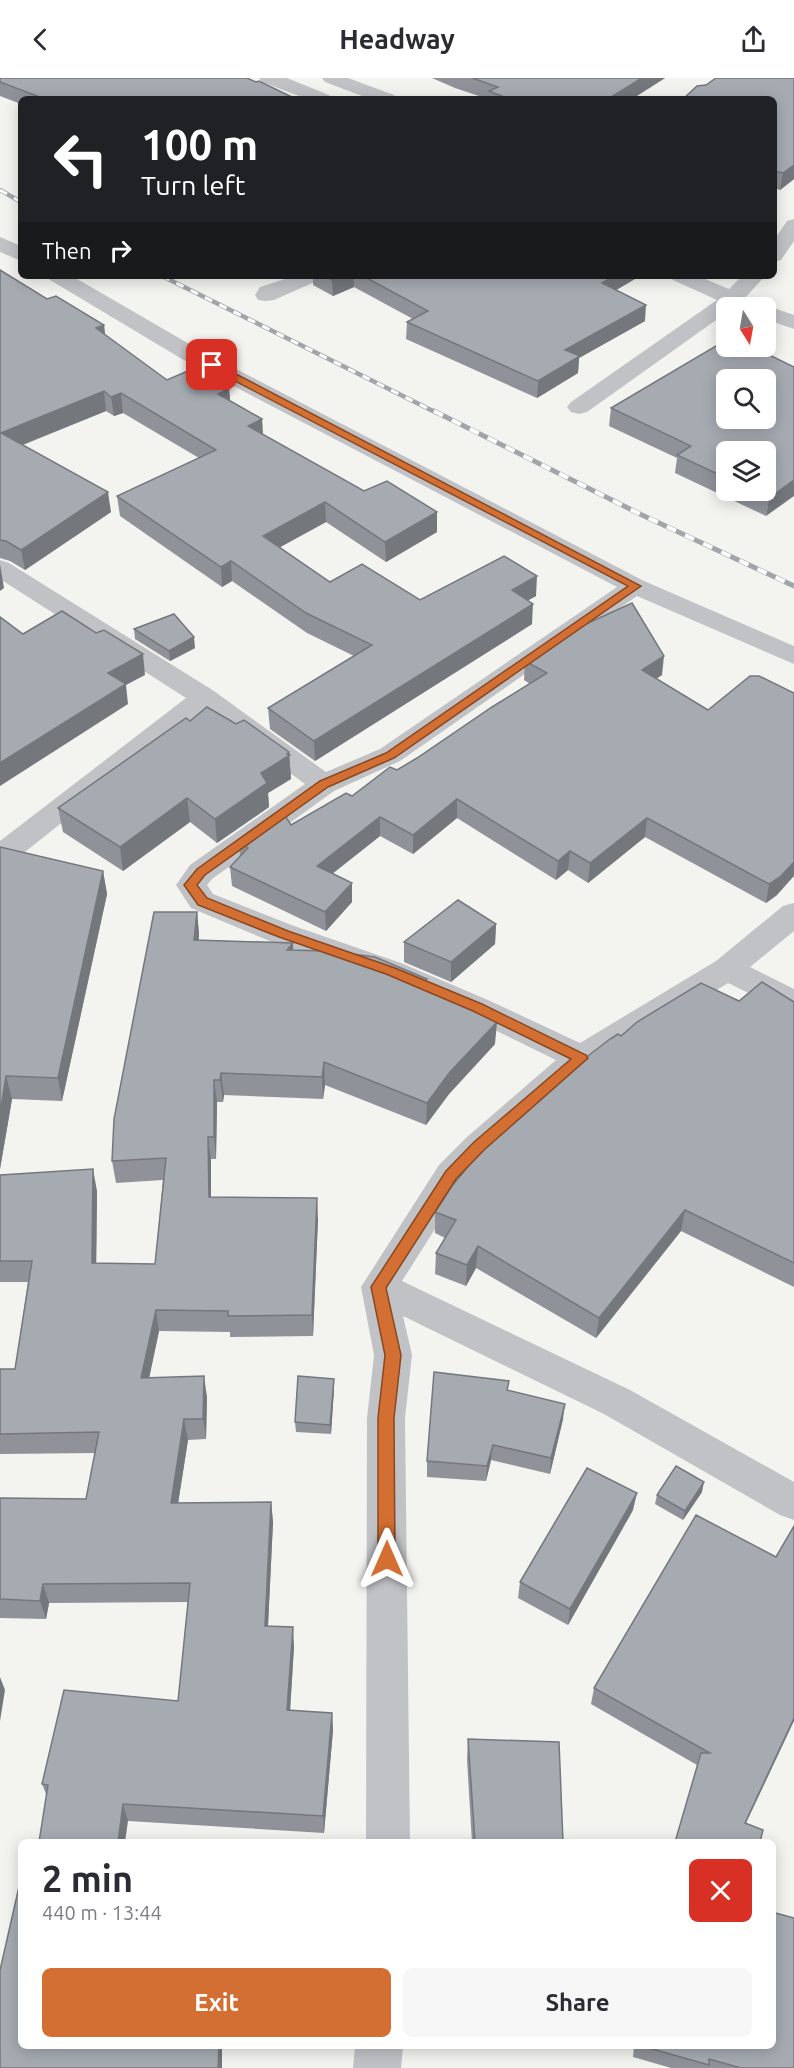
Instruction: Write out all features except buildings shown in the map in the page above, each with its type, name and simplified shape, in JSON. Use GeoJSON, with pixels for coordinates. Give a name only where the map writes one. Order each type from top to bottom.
{"type":"FeatureCollection","features":[{"type":"Feature","properties":{"kind":"street"},"geometry":{"type":"LineString","coordinates":[[268,78],[298,82],[318,96]]}},
{"type":"Feature","properties":{"kind":"street"},"geometry":{"type":"LineString","coordinates":[[334,79],[379,96]]}},
{"type":"Feature","properties":{"kind":"street"},"geometry":{"type":"LineString","coordinates":[[777,224],[794,218]]}},
{"type":"Feature","properties":{"kind":"street"},"geometry":{"type":"LineString","coordinates":[[780,256],[794,225]]}},
{"type":"Feature","properties":{"kind":"street"},"geometry":{"type":"LineString","coordinates":[[0,243],[18,253]]}},
{"type":"Feature","properties":{"kind":"street"},"geometry":{"type":"LineString","coordinates":[[62,279],[190,354],[635,586],[794,656]]}},
{"type":"Feature","properties":{"kind":"street"},"geometry":{"type":"LineString","coordinates":[[268,292],[266,295],[305,279]]}},
{"type":"Feature","properties":{"kind":"street"},"geometry":{"type":"LineString","coordinates":[[686,279],[725,297]]}},
{"type":"Feature","properties":{"kind":"street"},"geometry":{"type":"LineString","coordinates":[[734,297],[751,279]]}},
{"type":"Feature","properties":{"kind":"street"},"geometry":{"type":"LineString","coordinates":[[579,407],[716,311]]}},
{"type":"Feature","properties":{"kind":"street"},"geometry":{"type":"LineString","coordinates":[[776,316],[794,322]]}},
{"type":"Feature","properties":{"kind":"street"},"geometry":{"type":"LineString","coordinates":[[0,568],[204,697],[324,784]]}},
{"type":"Feature","properties":{"kind":"street"},"geometry":{"type":"LineString","coordinates":[[581,1058],[477,1008],[390,971],[283,934],[202,902],[191,885],[201,872],[324,784],[390,755],[635,586]]}},
{"type":"Feature","properties":{"kind":"street"},"geometry":{"type":"LineString","coordinates":[[0,856],[204,697]]}},
{"type":"Feature","properties":{"kind":"street"},"geometry":{"type":"LineString","coordinates":[[388,1839],[386,1418],[393,1355],[379,1287],[451,1175],[479,1146],[581,1058],[727,969],[794,914]]}},
{"type":"Feature","properties":{"kind":"street"},"geometry":{"type":"LineString","coordinates":[[727,969],[794,1003]]}},
{"type":"Feature","properties":{"kind":"street"},"geometry":{"type":"LineString","coordinates":[[379,1287],[617,1402],[794,1502]]}},
{"type":"Feature","properties":{"kind":"street"},"geometry":{"type":"LineString","coordinates":[[377,2068],[379,2049]]}},
{"type":"Feature","properties":{"kind":"railway"},"geometry":{"type":"LineString","coordinates":[[0,190],[18,200]]}},
{"type":"Feature","properties":{"kind":"railway"},"geometry":{"type":"LineString","coordinates":[[168,279],[437,413]]}},
{"type":"Feature","properties":{"kind":"railway"},"geometry":{"type":"LineString","coordinates":[[434,411],[642,515],[794,586]]}},
{"type":"Feature","properties":{"kind":"route"},"geometry":{"type":"LineString","coordinates":[[212,365],[635,586],[390,755],[324,784],[201,872],[191,885],[202,902],[283,934],[390,971],[477,1008],[581,1058],[479,1146],[451,1175],[379,1287],[393,1355],[386,1418],[387,1559]]}}]}
